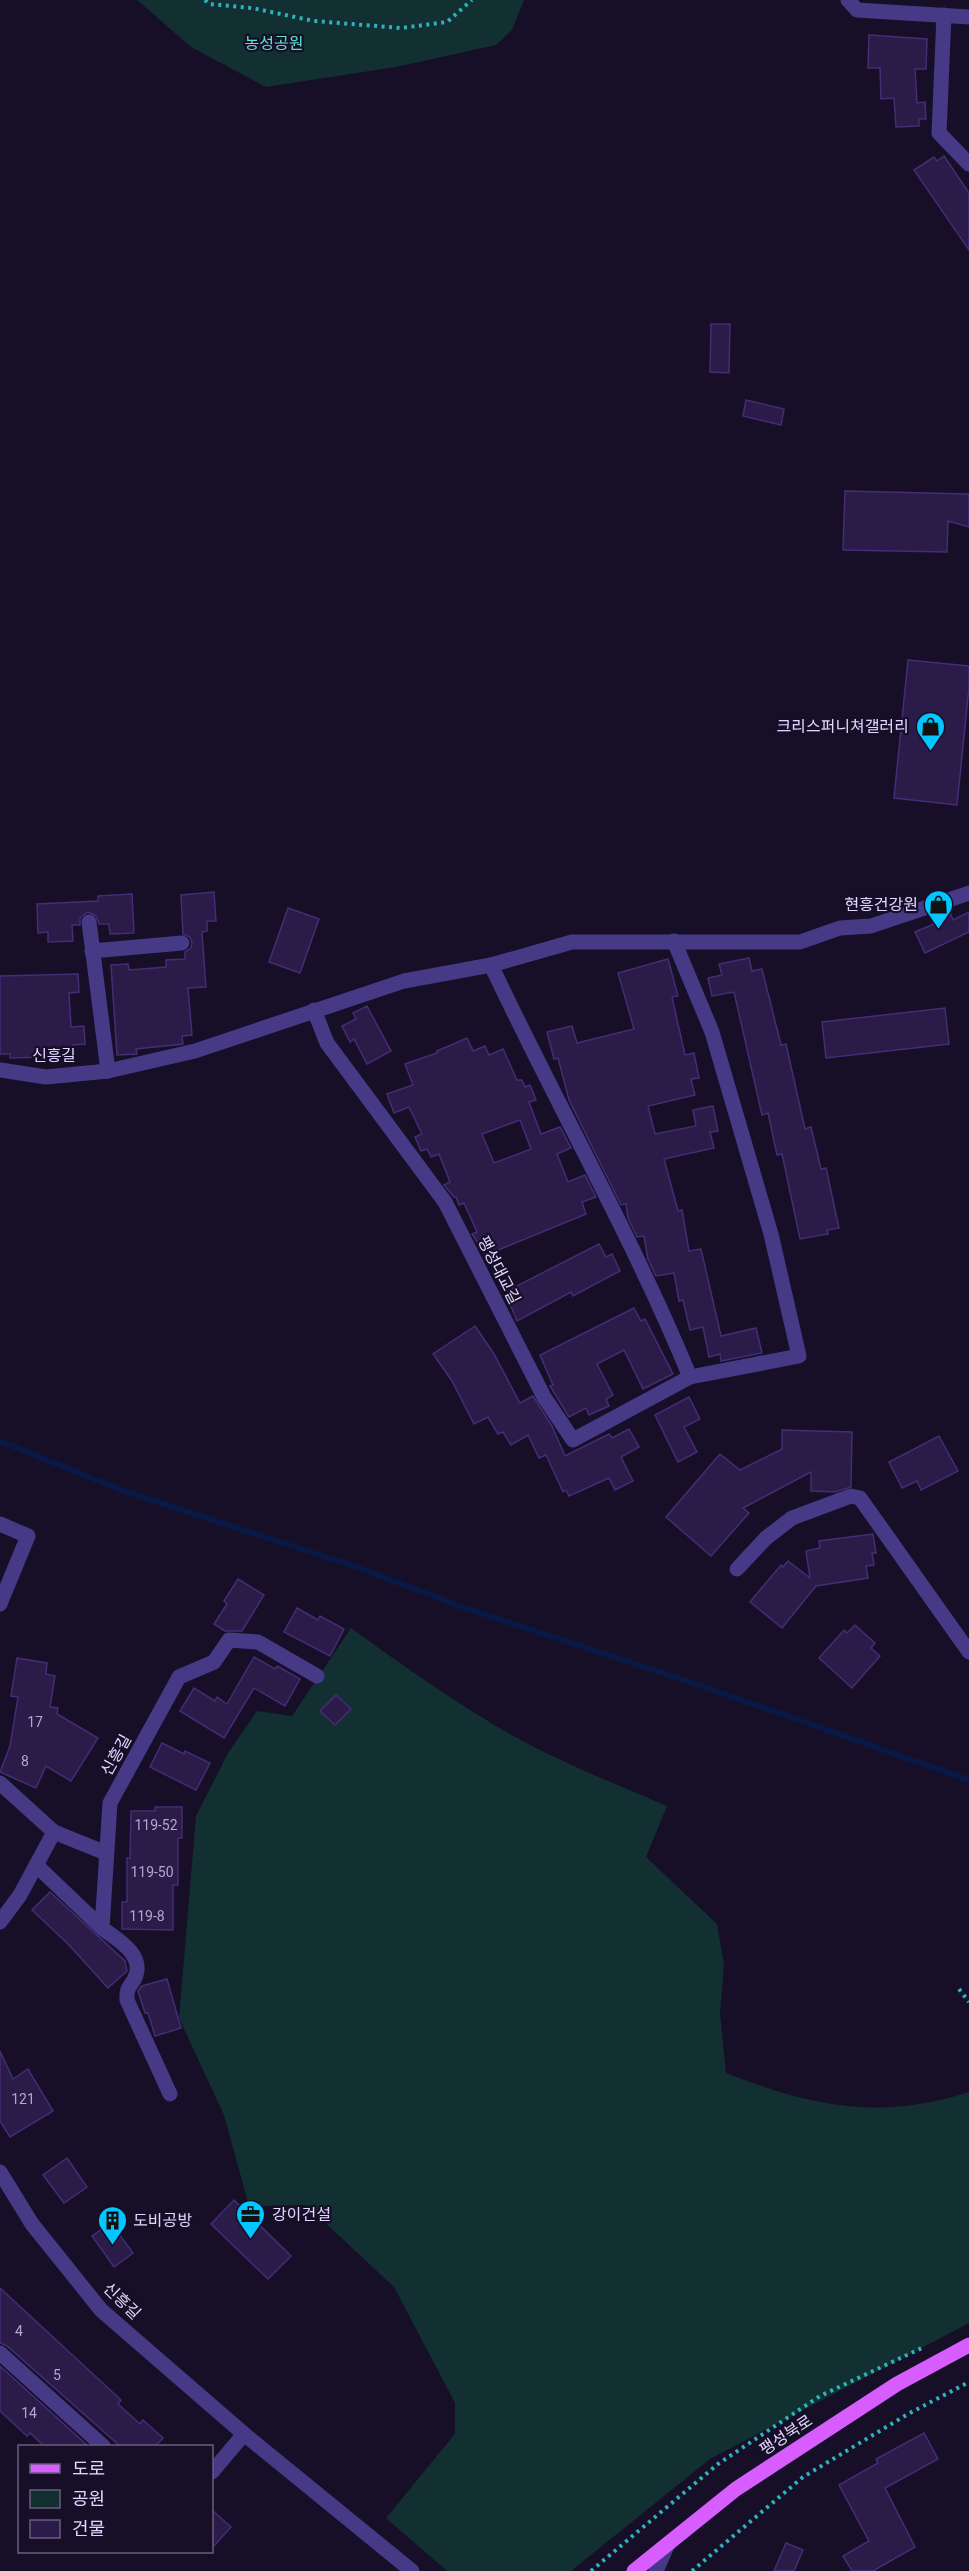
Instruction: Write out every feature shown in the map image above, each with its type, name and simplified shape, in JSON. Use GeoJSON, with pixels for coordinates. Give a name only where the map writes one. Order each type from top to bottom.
{"type":"FeatureCollection","features":[{"type":"Feature","properties":{"kind":"main road","name":"팽성북로"},"geometry":{"type":"LineString","coordinates":[[634,2571],[736,2489],[897,2384],[969,2345]]}},
{"type":"Feature","properties":{"kind":"street"},"geometry":{"type":"LineString","coordinates":[[848,0],[856,10],[913,7],[944,15],[969,16]]}},
{"type":"Feature","properties":{"kind":"street"},"geometry":{"type":"LineString","coordinates":[[944,15],[939,133],[969,164]]}},
{"type":"Feature","properties":{"kind":"street"},"geometry":{"type":"LineString","coordinates":[[88,922],[108,1071],[195,1051],[404,981],[491,965],[572,942],[800,942],[840,928],[871,926],[969,893]]}},
{"type":"Feature","properties":{"kind":"street","name":"팽성대교길"},"geometry":{"type":"LineString","coordinates":[[314,1010],[327,1043],[445,1202],[544,1397],[573,1440],[690,1377],[799,1356],[771,1234],[712,1032],[674,941]]}},
{"type":"Feature","properties":{"kind":"street"},"geometry":{"type":"LineString","coordinates":[[92,951],[182,943]]}},
{"type":"Feature","properties":{"kind":"street"},"geometry":{"type":"LineString","coordinates":[[491,965],[537,1064],[658,1300],[690,1377]]}},
{"type":"Feature","properties":{"kind":"street","name":"신흥길"},"geometry":{"type":"LineString","coordinates":[[0,1070],[46,1077],[108,1071]]}},
{"type":"Feature","properties":{"kind":"street"},"geometry":{"type":"LineString","coordinates":[[737,1569],[766,1538],[792,1518],[851,1496],[860,1498],[969,1652]]}},
{"type":"Feature","properties":{"kind":"street"},"geometry":{"type":"LineString","coordinates":[[0,1524],[28,1536],[0,1604]]}},
{"type":"Feature","properties":{"kind":"street","name":"신흥길"},"geometry":{"type":"LineString","coordinates":[[102,1928],[110,1803],[179,1677],[214,1662],[229,1640],[258,1642],[317,1676]]}},
{"type":"Feature","properties":{"kind":"street"},"geometry":{"type":"LineString","coordinates":[[0,1783],[54,1832],[106,1852]]}},
{"type":"Feature","properties":{"kind":"street"},"geometry":{"type":"LineString","coordinates":[[0,1922],[20,1895],[54,1832]]}},
{"type":"Feature","properties":{"kind":"street"},"geometry":{"type":"LineString","coordinates":[[36,1865],[102,1928],[128,1947],[136,1960],[137,1973],[127,1989],[127,2000],[170,2094]]}},
{"type":"Feature","properties":{"kind":"street","name":"신흥길"},"geometry":{"type":"LineString","coordinates":[[0,2172],[32,2224],[101,2310],[244,2434],[412,2571]]}},
{"type":"Feature","properties":{"kind":"street"},"geometry":{"type":"LineString","coordinates":[[0,2352],[102,2445]]}},
{"type":"Feature","properties":{"kind":"street"},"geometry":{"type":"LineString","coordinates":[[213,2471],[244,2434]]}},
{"type":"Feature","properties":{"kind":"street"},"geometry":{"type":"LineString","coordinates":[[656,2571],[667,2546]]}},
{"type":"Feature","properties":{"kind":"path"},"geometry":{"type":"LineString","coordinates":[[205,0],[209,4],[252,8],[314,21],[401,28],[447,22],[472,0]]}},
{"type":"Feature","properties":{"kind":"path"},"geometry":{"type":"LineString","coordinates":[[958,1989],[969,2002]]}},
{"type":"Feature","properties":{"kind":"path"},"geometry":{"type":"LineString","coordinates":[[591,2571],[718,2464],[820,2396],[927,2346]]}},
{"type":"Feature","properties":{"kind":"path"},"geometry":{"type":"LineString","coordinates":[[692,2571],[803,2477],[908,2414],[969,2382]]}},
{"type":"Feature","properties":{"kind":"green space","name":"농성공원"},"geometry":{"type":"Polygon","coordinates":[[[137,0],[524,0],[512,30],[496,45],[396,67],[266,87],[191,47],[137,0]]]}},
{"type":"Feature","properties":{"kind":"green space"},"geometry":{"type":"Polygon","coordinates":[[[351,1628],[477,1715],[516,1738],[580,1769],[667,1806],[646,1857],[717,1924],[724,1965],[720,2014],[726,2073],[787,2094],[846,2106],[905,2106],[969,2092],[969,2323],[710,2459],[571,2571],[447,2571],[386,2518],[455,2434],[455,2403],[394,2287],[306,2205],[249,2206],[224,2115],[179,2018],[196,1816],[228,1753],[257,1711],[292,1716],[351,1628]]]}},
{"type":"Feature","properties":{"kind":"building"},"geometry":{"type":"Polygon","coordinates":[[[869,35],[927,39],[926,69],[915,69],[917,103],[925,102],[926,119],[919,119],[919,126],[896,127],[894,98],[881,99],[880,68],[868,68],[869,35]]]}},
{"type":"Feature","properties":{"kind":"building"},"geometry":{"type":"Polygon","coordinates":[[[944,156],[969,193],[969,250],[914,170],[934,157],[937,161],[944,156]]]}},
{"type":"Feature","properties":{"kind":"building"},"geometry":{"type":"Polygon","coordinates":[[[711,324],[730,324],[729,373],[710,372],[711,324]]]}},
{"type":"Feature","properties":{"kind":"building"},"geometry":{"type":"Polygon","coordinates":[[[746,400],[784,409],[781,425],[743,416],[746,400]]]}},
{"type":"Feature","properties":{"kind":"building"},"geometry":{"type":"Polygon","coordinates":[[[845,491],[969,494],[969,527],[948,521],[947,552],[843,550],[845,491]]]}},
{"type":"Feature","properties":{"kind":"building"},"geometry":{"type":"Polygon","coordinates":[[[908,660],[969,666],[969,687],[957,805],[894,798],[908,660]]]}},
{"type":"Feature","properties":{"kind":"building"},"geometry":{"type":"Polygon","coordinates":[[[214,892],[216,921],[207,921],[207,931],[202,932],[206,987],[188,988],[192,1035],[182,1036],[183,1044],[136,1049],[137,1054],[117,1055],[111,965],[128,964],[129,970],[166,967],[166,960],[185,959],[185,952],[191,948],[192,943],[190,937],[183,934],[181,895],[214,892]]]}},
{"type":"Feature","properties":{"kind":"building"},"geometry":{"type":"Polygon","coordinates":[[[132,894],[134,933],[110,934],[109,924],[99,924],[96,916],[88,912],[80,918],[80,925],[72,925],[73,941],[48,942],[48,932],[38,933],[37,904],[98,901],[98,896],[132,894]]]}},
{"type":"Feature","properties":{"kind":"building"},"geometry":{"type":"Polygon","coordinates":[[[288,908],[319,919],[300,973],[269,962],[288,908]]]}},
{"type":"Feature","properties":{"kind":"building"},"geometry":{"type":"Polygon","coordinates":[[[949,910],[953,920],[969,912],[969,932],[925,953],[915,932],[934,924],[931,919],[949,910]]]}},
{"type":"Feature","properties":{"kind":"building"},"geometry":{"type":"Polygon","coordinates":[[[749,958],[752,971],[762,969],[781,1045],[786,1044],[805,1129],[811,1127],[821,1169],[826,1168],[839,1228],[827,1230],[828,1234],[800,1239],[782,1154],[777,1155],[768,1113],[762,1115],[734,992],[712,996],[708,978],[722,975],[719,964],[749,958]]]}},
{"type":"Feature","properties":{"kind":"building"},"geometry":{"type":"Polygon","coordinates":[[[668,959],[678,996],[672,997],[685,1055],[694,1053],[699,1078],[691,1079],[695,1095],[648,1106],[655,1134],[696,1126],[693,1110],[713,1106],[718,1131],[710,1132],[714,1148],[664,1159],[678,1211],[682,1210],[689,1251],[701,1249],[721,1336],[756,1328],[762,1353],[721,1361],[720,1354],[709,1357],[703,1327],[690,1330],[683,1300],[679,1301],[674,1273],[656,1276],[648,1259],[644,1236],[637,1237],[628,1218],[626,1204],[621,1205],[569,1100],[558,1058],[554,1059],[547,1032],[572,1026],[577,1043],[634,1029],[618,973],[668,959]]]}},
{"type":"Feature","properties":{"kind":"building"},"geometry":{"type":"Polygon","coordinates":[[[78,974],[79,992],[69,993],[71,1027],[84,1026],[85,1044],[73,1045],[74,1056],[10,1058],[10,1054],[0,1054],[0,976],[78,974]]]}},
{"type":"Feature","properties":{"kind":"building"},"geometry":{"type":"Polygon","coordinates":[[[367,1006],[391,1051],[367,1064],[354,1039],[350,1042],[342,1026],[356,1019],[353,1013],[367,1006]]]}},
{"type":"Feature","properties":{"kind":"building"},"geometry":{"type":"Polygon","coordinates":[[[945,1008],[949,1044],[826,1058],[822,1022],[945,1008]]]}},
{"type":"Feature","properties":{"kind":"building"},"geometry":{"type":"Polygon","coordinates":[[[467,1038],[473,1051],[485,1046],[489,1055],[503,1049],[517,1080],[522,1080],[525,1087],[530,1085],[536,1100],[529,1102],[541,1134],[560,1127],[571,1148],[557,1154],[568,1182],[585,1175],[596,1197],[582,1202],[586,1214],[486,1255],[472,1234],[477,1232],[464,1203],[459,1205],[456,1197],[444,1185],[450,1182],[439,1154],[431,1157],[427,1149],[421,1151],[415,1137],[422,1134],[409,1107],[394,1113],[387,1094],[413,1085],[405,1064],[437,1053],[467,1038]],[[520,1120],[482,1134],[494,1163],[531,1149],[520,1120]]]}},
{"type":"Feature","properties":{"kind":"building"},"geometry":{"type":"Polygon","coordinates":[[[599,1244],[606,1257],[612,1254],[620,1271],[573,1296],[571,1292],[517,1321],[505,1292],[599,1244]]]}},
{"type":"Feature","properties":{"kind":"building"},"geometry":{"type":"Polygon","coordinates":[[[634,1308],[641,1321],[645,1319],[673,1374],[643,1389],[624,1350],[597,1364],[613,1395],[606,1399],[609,1406],[589,1415],[586,1408],[569,1417],[550,1386],[553,1385],[540,1355],[634,1308]]]}},
{"type":"Feature","properties":{"kind":"building"},"geometry":{"type":"Polygon","coordinates":[[[475,1326],[494,1354],[520,1403],[533,1396],[552,1426],[565,1456],[609,1434],[612,1438],[629,1429],[639,1447],[621,1457],[633,1481],[615,1490],[609,1478],[569,1496],[566,1490],[563,1492],[546,1455],[539,1458],[528,1435],[511,1445],[503,1432],[498,1434],[488,1417],[474,1424],[452,1381],[433,1354],[475,1326]]]}},
{"type":"Feature","properties":{"kind":"building"},"geometry":{"type":"Polygon","coordinates":[[[689,1397],[700,1419],[684,1427],[697,1452],[678,1462],[655,1415],[689,1397]]]}},
{"type":"Feature","properties":{"kind":"building"},"geometry":{"type":"Polygon","coordinates":[[[782,1430],[852,1432],[851,1487],[835,1492],[811,1491],[811,1472],[743,1508],[749,1513],[711,1556],[666,1517],[720,1454],[740,1470],[782,1449],[782,1430]]]}},
{"type":"Feature","properties":{"kind":"building"},"geometry":{"type":"Polygon","coordinates":[[[939,1436],[958,1471],[921,1490],[917,1481],[902,1488],[889,1462],[939,1436]]]}},
{"type":"Feature","properties":{"kind":"building"},"geometry":{"type":"Polygon","coordinates":[[[873,1534],[876,1553],[872,1553],[874,1565],[866,1566],[868,1578],[816,1586],[782,1628],[750,1602],[781,1565],[783,1567],[788,1561],[810,1578],[806,1551],[820,1548],[819,1541],[873,1534]]]}},
{"type":"Feature","properties":{"kind":"building"},"geometry":{"type":"Polygon","coordinates":[[[238,1579],[264,1595],[242,1631],[225,1631],[214,1624],[227,1604],[224,1601],[238,1579]]]}},
{"type":"Feature","properties":{"kind":"building"},"geometry":{"type":"Polygon","coordinates":[[[297,1608],[318,1620],[320,1616],[344,1629],[330,1656],[284,1632],[297,1608]]]}},
{"type":"Feature","properties":{"kind":"building"},"geometry":{"type":"Polygon","coordinates":[[[855,1625],[875,1643],[871,1648],[880,1656],[852,1688],[819,1658],[844,1630],[847,1633],[855,1625]]]}},
{"type":"Feature","properties":{"kind":"building"},"geometry":{"type":"Polygon","coordinates":[[[254,1657],[275,1669],[277,1666],[300,1679],[285,1706],[254,1688],[224,1738],[180,1711],[194,1688],[215,1701],[217,1697],[227,1704],[254,1657]]]}},
{"type":"Feature","properties":{"kind":"building"},"geometry":{"type":"Polygon","coordinates":[[[17,1658],[47,1663],[46,1674],[55,1676],[50,1707],[58,1708],[57,1714],[98,1738],[71,1781],[46,1766],[36,1788],[0,1772],[10,1746],[18,1697],[11,1696],[17,1658]]]}},
{"type":"Feature","properties":{"kind":"building"},"geometry":{"type":"Polygon","coordinates":[[[336,1695],[351,1709],[335,1725],[320,1711],[336,1695]]]}},
{"type":"Feature","properties":{"kind":"building"},"geometry":{"type":"Polygon","coordinates":[[[162,1743],[210,1763],[196,1790],[150,1767],[162,1743]]]}},
{"type":"Feature","properties":{"kind":"building"},"geometry":{"type":"Polygon","coordinates":[[[155,1807],[182,1807],[182,1838],[178,1838],[178,1885],[173,1885],[173,1930],[122,1929],[122,1902],[127,1902],[127,1858],[130,1858],[131,1811],[155,1811],[155,1807]]]}},
{"type":"Feature","properties":{"kind":"building"},"geometry":{"type":"Polygon","coordinates":[[[50,1892],[125,1961],[127,1971],[108,1988],[69,1945],[32,1910],[50,1892]]]}},
{"type":"Feature","properties":{"kind":"building"},"geometry":{"type":"Polygon","coordinates":[[[167,1979],[181,2028],[155,2036],[138,1991],[142,1986],[167,1979]]]}},
{"type":"Feature","properties":{"kind":"building"},"geometry":{"type":"Polygon","coordinates":[[[0,2051],[13,2079],[28,2069],[53,2111],[10,2137],[0,2121],[0,2051]]]}},
{"type":"Feature","properties":{"kind":"building"},"geometry":{"type":"Polygon","coordinates":[[[67,2158],[87,2187],[64,2203],[43,2175],[67,2158]]]}},
{"type":"Feature","properties":{"kind":"building","name":"강이건설"},"geometry":{"type":"Polygon","coordinates":[[[234,2200],[291,2256],[268,2279],[211,2224],[234,2200]]]}},
{"type":"Feature","properties":{"kind":"building","name":"도비공방"},"geometry":{"type":"Polygon","coordinates":[[[111,2223],[133,2253],[114,2267],[92,2236],[111,2223]]]}},
{"type":"Feature","properties":{"kind":"building"},"geometry":{"type":"Polygon","coordinates":[[[0,2288],[121,2400],[118,2404],[140,2424],[143,2420],[163,2438],[156,2445],[119,2445],[7,2346],[0,2343],[0,2288]]]}},
{"type":"Feature","properties":{"kind":"building"},"geometry":{"type":"Polygon","coordinates":[[[0,2366],[87,2445],[43,2445],[30,2433],[27,2436],[0,2411],[0,2366]]]}},
{"type":"Feature","properties":{"kind":"building"},"geometry":{"type":"Polygon","coordinates":[[[924,2433],[938,2459],[885,2488],[915,2547],[873,2571],[852,2571],[843,2556],[869,2541],[839,2485],[878,2463],[876,2459],[924,2433]]]}},
{"type":"Feature","properties":{"kind":"building"},"geometry":{"type":"Polygon","coordinates":[[[213,2511],[231,2527],[213,2547],[213,2511]]]}},
{"type":"Feature","properties":{"kind":"building"},"geometry":{"type":"Polygon","coordinates":[[[786,2543],[803,2550],[794,2571],[774,2571],[786,2543]]]}},
{"type":"Feature","properties":{"kind":"waterway"},"geometry":{"type":"LineString","coordinates":[[0,1441],[124,1491],[359,1568],[463,1607],[699,1685],[969,1780]]}},
{"type":"Feature","properties":{"kind":"place","name":"크리스퍼니쳐갤러리"},"geometry":{"type":"Point","coordinates":[930,752]}},
{"type":"Feature","properties":{"kind":"place","name":"현흥건강원"},"geometry":{"type":"Point","coordinates":[939,930]}},
{"type":"Feature","properties":{"kind":"place","name":"강이건설"},"geometry":{"type":"Point","coordinates":[251,2240]}},
{"type":"Feature","properties":{"kind":"place","name":"도비공방"},"geometry":{"type":"Point","coordinates":[112,2246]}}]}
